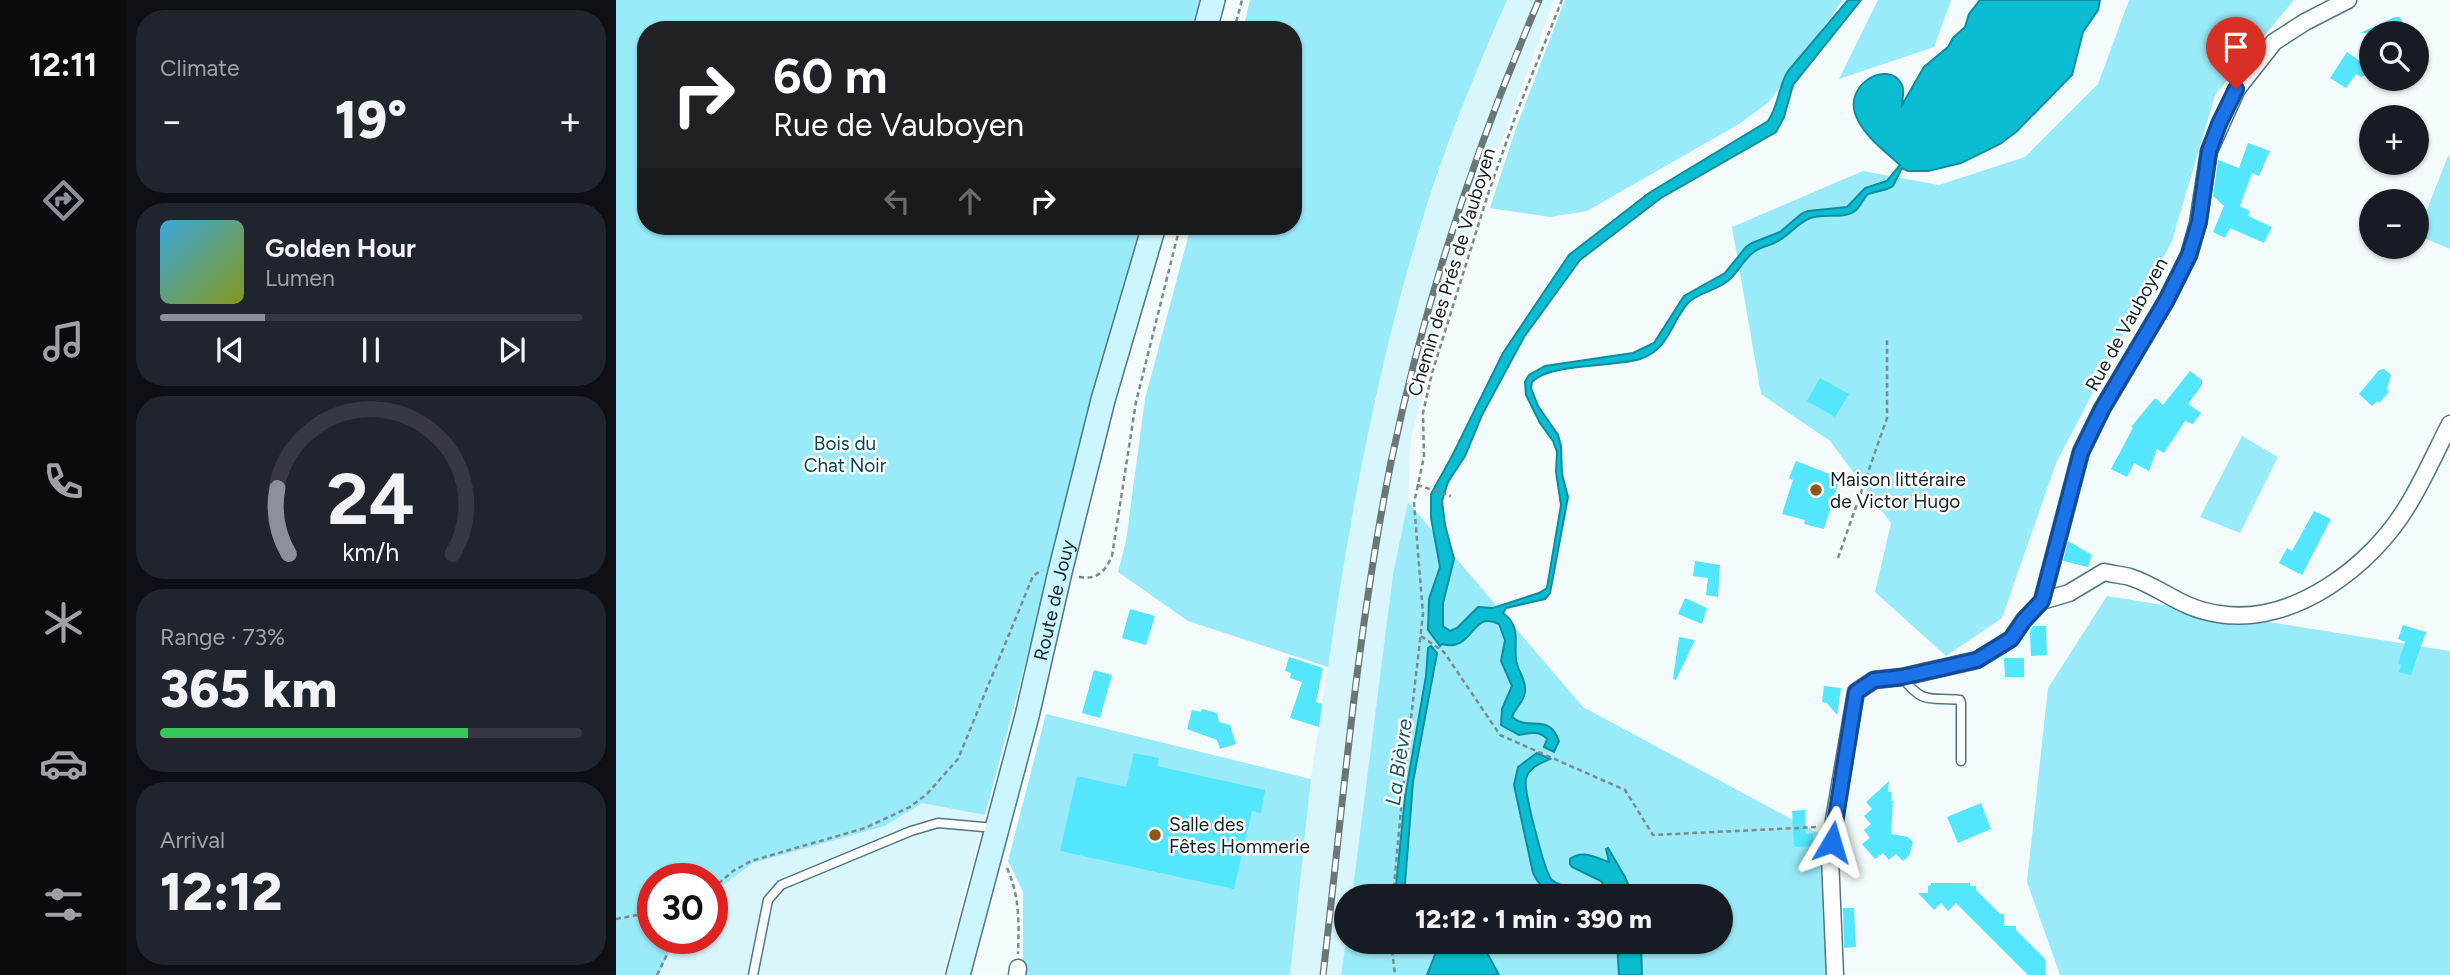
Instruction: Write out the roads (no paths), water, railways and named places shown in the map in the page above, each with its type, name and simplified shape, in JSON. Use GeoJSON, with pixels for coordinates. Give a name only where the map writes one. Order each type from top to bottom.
{"type":"FeatureCollection","features":[{"type":"Feature","properties":{"kind":"main road"},"geometry":{"type":"LineString","coordinates":[[1207,21],[1213,0]]}},
{"type":"Feature","properties":{"kind":"main road","name":"Route de Jouy"},"geometry":{"type":"LineString","coordinates":[[958,975],[1027,716],[1103,400],[1151,235]]}},
{"type":"Feature","properties":{"kind":"street","name":"Rue de Vauboyen"},"geometry":{"type":"LineString","coordinates":[[1835,975],[1830,857],[1856,692],[1874,680],[1902,677],[1977,660],[2011,639],[2042,601],[2081,452],[2102,409],[2166,301],[2189,255],[2199,222],[2209,151],[2236,89],[2274,42],[2348,0]]}},
{"type":"Feature","properties":{"kind":"street"},"geometry":{"type":"LineString","coordinates":[[2042,601],[2069,593],[2104,572],[2130,578],[2189,608],[2219,614],[2242,616],[2295,605],[2336,581],[2373,552],[2408,506],[2450,424]]}},
{"type":"Feature","properties":{"kind":"lane"},"geometry":{"type":"LineString","coordinates":[[1902,677],[1910,688],[1930,700],[1960,700],[1961,761]]}},
{"type":"Feature","properties":{"kind":"lane"},"geometry":{"type":"LineString","coordinates":[[753,975],[768,900],[781,885],[911,831],[938,823],[997,828]]}},
{"type":"Feature","properties":{"kind":"railway"},"geometry":{"type":"LineString","coordinates":[[1323,975],[1369,589],[1404,403],[1453,227],[1539,0]]}},
{"type":"Feature","properties":{"kind":"place","name":"Maison littéraire de Victor Hugo"},"geometry":{"type":"Point","coordinates":[1816,490]}},
{"type":"Feature","properties":{"kind":"place","name":"Salle des Fêtes Hommerie"},"geometry":{"type":"Point","coordinates":[1155,835]}},
{"type":"Feature","properties":{"kind":"park label","name":"Bois du Chat Noir"},"geometry":{"type":"Point","coordinates":[845,454]}},
{"type":"Feature","properties":{"kind":"water label","name":"La Bièvre"},"geometry":{"type":"Point","coordinates":[1399,762]}}]}
